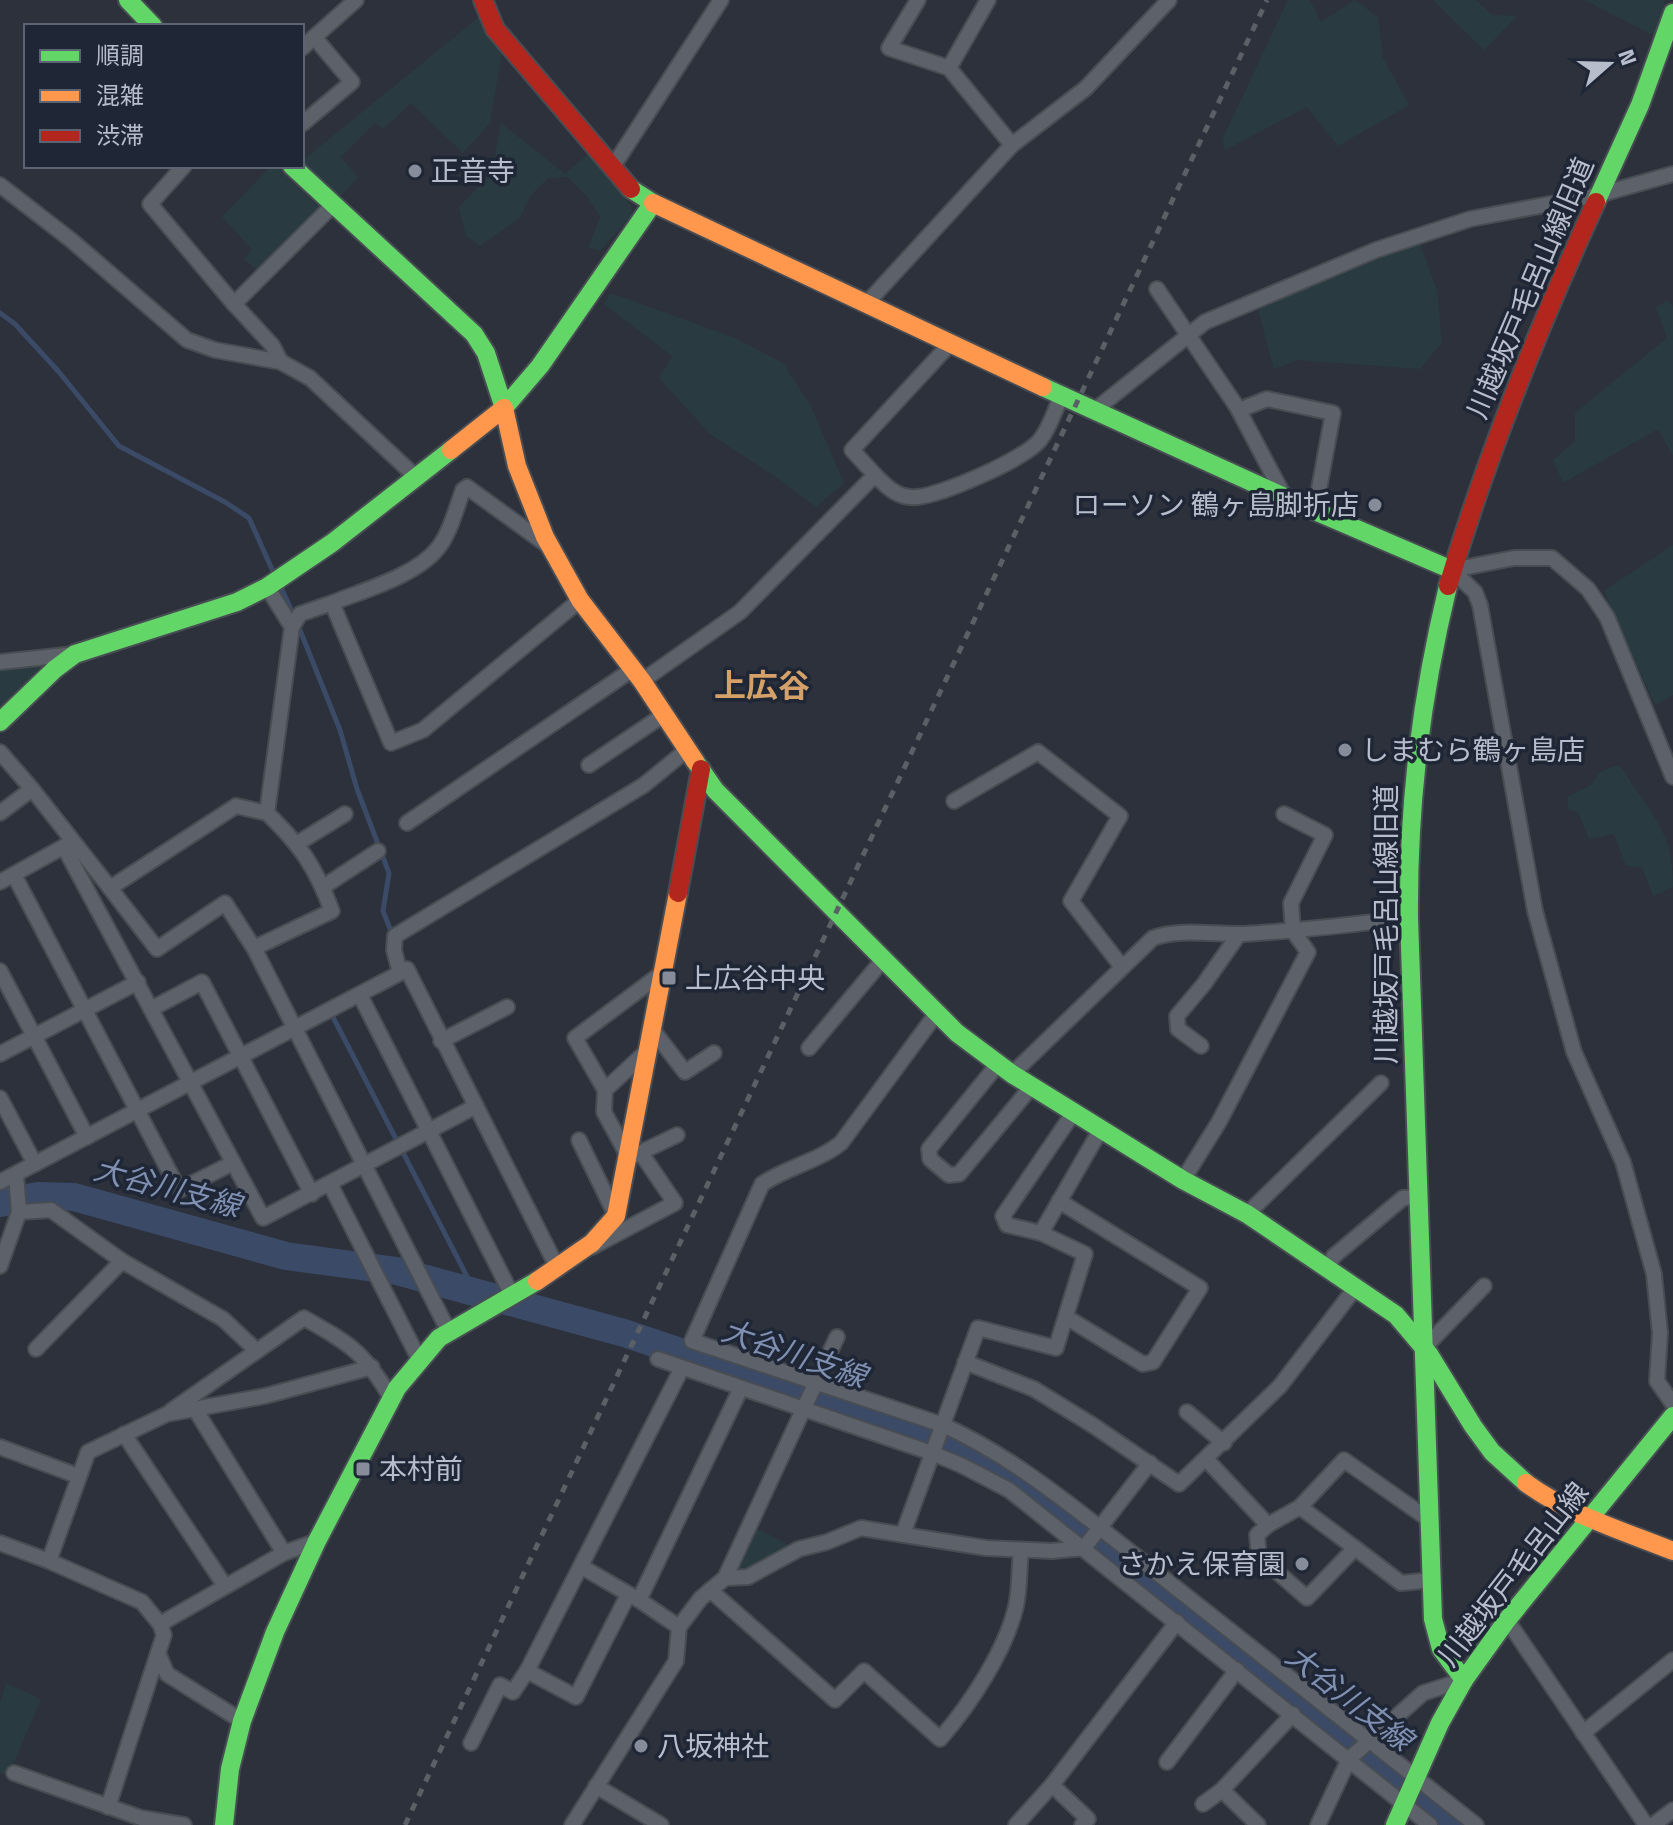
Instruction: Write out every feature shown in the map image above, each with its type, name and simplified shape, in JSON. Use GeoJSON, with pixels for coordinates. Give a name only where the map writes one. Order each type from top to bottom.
{"type":"FeatureCollection","features":[{"type":"Feature","properties":{"kind":"street"},"geometry":{"type":"LineString","coordinates":[[128,0],[151,24]]}},
{"type":"Feature","properties":{"kind":"street"},"geometry":{"type":"LineString","coordinates":[[304,46],[356,0]]}},
{"type":"Feature","properties":{"kind":"street"},"geometry":{"type":"LineString","coordinates":[[483,0],[504,40],[630,188],[653,203],[950,344],[1315,511],[1452,570],[1475,592],[1480,605],[1535,911],[1574,1052],[1623,1162],[1654,1274],[1660,1333],[1657,1381],[1673,1404]]}},
{"type":"Feature","properties":{"kind":"street"},"geometry":{"type":"LineString","coordinates":[[612,168],[721,0]]}},
{"type":"Feature","properties":{"kind":"street"},"geometry":{"type":"LineString","coordinates":[[918,0],[889,48],[949,68],[1012,145]]}},
{"type":"Feature","properties":{"kind":"street"},"geometry":{"type":"LineString","coordinates":[[949,68],[988,0]]}},
{"type":"Feature","properties":{"kind":"street"},"geometry":{"type":"LineString","coordinates":[[866,304],[1012,145],[1086,88],[1169,0]]}},
{"type":"Feature","properties":{"kind":"street","name":"川越坂戸毛呂山線旧道"},"geometry":{"type":"LineString","coordinates":[[1464,1680],[1449,1661],[1435,1632],[1432,1580],[1409,918],[1413,773],[1423,700],[1452,570],[1476,493],[1513,394],[1648,87],[1673,13]]}},
{"type":"Feature","properties":{"kind":"street"},"geometry":{"type":"LineString","coordinates":[[304,122],[352,82],[314,37]]}},
{"type":"Feature","properties":{"kind":"street"},"geometry":{"type":"LineString","coordinates":[[182,168],[150,204],[272,345],[281,362]]}},
{"type":"Feature","properties":{"kind":"street"},"geometry":{"type":"LineString","coordinates":[[294,168],[474,334],[486,353],[504,408],[525,491],[580,600],[638,675],[715,790],[882,961],[936,1014],[1005,1069],[1183,1180],[1247,1214],[1404,1322],[1425,1347],[1474,1428],[1516,1477],[1556,1504],[1673,1551]]}},
{"type":"Feature","properties":{"kind":"street"},"geometry":{"type":"LineString","coordinates":[[1095,410],[1205,322],[1376,250],[1470,219],[1598,195],[1673,174]]}},
{"type":"Feature","properties":{"kind":"street"},"geometry":{"type":"LineString","coordinates":[[0,185],[71,240],[187,340],[215,350],[281,362],[310,378],[416,477]]}},
{"type":"Feature","properties":{"kind":"street"},"geometry":{"type":"LineString","coordinates":[[0,662],[75,654],[237,602],[267,587],[332,543],[504,408],[540,366],[653,203]]}},
{"type":"Feature","properties":{"kind":"street"},"geometry":{"type":"LineString","coordinates":[[234,304],[334,204]]}},
{"type":"Feature","properties":{"kind":"street"},"geometry":{"type":"LineString","coordinates":[[1157,289],[1239,410],[1284,496]]}},
{"type":"Feature","properties":{"kind":"street"},"geometry":{"type":"LineString","coordinates":[[950,344],[852,450],[894,493],[916,498],[942,491],[987,473],[1029,449],[1041,439],[1062,395]]}},
{"type":"Feature","properties":{"kind":"street"},"geometry":{"type":"LineString","coordinates":[[1239,410],[1267,399],[1333,413],[1315,511]]}},
{"type":"Feature","properties":{"kind":"street"},"geometry":{"type":"LineString","coordinates":[[407,823],[740,612],[875,475]]}},
{"type":"Feature","properties":{"kind":"street"},"geometry":{"type":"LineString","coordinates":[[267,813],[292,627],[300,614],[392,579],[426,560],[439,547],[467,487],[551,547]]}},
{"type":"Feature","properties":{"kind":"street"},"geometry":{"type":"LineString","coordinates":[[1452,570],[1514,558],[1552,558],[1588,589],[1607,617],[1673,777]]}},
{"type":"Feature","properties":{"kind":"street"},"geometry":{"type":"LineString","coordinates":[[267,587],[292,627]]}},
{"type":"Feature","properties":{"kind":"street"},"geometry":{"type":"LineString","coordinates":[[332,603],[391,743],[423,730],[580,600]]}},
{"type":"Feature","properties":{"kind":"street"},"geometry":{"type":"LineString","coordinates":[[0,722],[75,654]]}},
{"type":"Feature","properties":{"kind":"street"},"geometry":{"type":"LineString","coordinates":[[589,765],[665,714]]}},
{"type":"Feature","properties":{"kind":"street"},"geometry":{"type":"LineString","coordinates":[[400,973],[394,950],[395,936],[644,785],[688,749]]}},
{"type":"Feature","properties":{"kind":"street"},"geometry":{"type":"LineString","coordinates":[[0,752],[32,789],[69,844],[151,1009],[263,1218],[476,1106]]}},
{"type":"Feature","properties":{"kind":"street"},"geometry":{"type":"LineString","coordinates":[[954,801],[1038,752],[1120,816],[1071,901],[1122,967]]}},
{"type":"Feature","properties":{"kind":"street"},"geometry":{"type":"LineString","coordinates":[[224,1825],[230,1769],[242,1721],[275,1632],[317,1541],[391,1398],[439,1338],[558,1269],[592,1243],[616,1216],[635,1156],[648,1050],[701,769]]}},
{"type":"Feature","properties":{"kind":"street"},"geometry":{"type":"LineString","coordinates":[[0,813],[32,789]]}},
{"type":"Feature","properties":{"kind":"street"},"geometry":{"type":"LineString","coordinates":[[110,888],[236,806],[267,813],[298,843],[323,887],[332,911],[254,948]]}},
{"type":"Feature","properties":{"kind":"street"},"geometry":{"type":"LineString","coordinates":[[298,843],[345,814]]}},
{"type":"Feature","properties":{"kind":"street"},"geometry":{"type":"LineString","coordinates":[[1183,1180],[1227,1108],[1308,952],[1293,931],[1291,903],[1325,835],[1284,814]]}},
{"type":"Feature","properties":{"kind":"street"},"geometry":{"type":"LineString","coordinates":[[0,882],[69,844]]}},
{"type":"Feature","properties":{"kind":"street"},"geometry":{"type":"LineString","coordinates":[[69,844],[110,888],[157,949],[225,903],[254,948],[449,1332]]}},
{"type":"Feature","properties":{"kind":"street"},"geometry":{"type":"LineString","coordinates":[[323,887],[378,851]]}},
{"type":"Feature","properties":{"kind":"street"},"geometry":{"type":"LineString","coordinates":[[14,875],[179,1190],[233,1163]]}},
{"type":"Feature","properties":{"kind":"street"},"geometry":{"type":"LineString","coordinates":[[1032,1086],[959,1174],[949,1175],[930,1159],[929,1149],[1005,1069],[1153,938],[1167,933],[1293,931],[1409,918]]}},
{"type":"Feature","properties":{"kind":"street"},"geometry":{"type":"LineString","coordinates":[[1201,1046],[1178,1029],[1177,1016],[1239,934]]}},
{"type":"Feature","properties":{"kind":"street"},"geometry":{"type":"LineString","coordinates":[[809,1048],[882,961]]}},
{"type":"Feature","properties":{"kind":"street"},"geometry":{"type":"LineString","coordinates":[[0,1182],[17,1181],[35,1164],[407,969],[558,1269]]}},
{"type":"Feature","properties":{"kind":"street"},"geometry":{"type":"LineString","coordinates":[[0,971],[87,1137]]}},
{"type":"Feature","properties":{"kind":"street"},"geometry":{"type":"LineString","coordinates":[[575,1256],[675,1203],[635,1156],[604,1112],[605,1090],[575,1038],[662,973]]}},
{"type":"Feature","properties":{"kind":"street"},"geometry":{"type":"LineString","coordinates":[[0,1054],[138,982]]}},
{"type":"Feature","properties":{"kind":"street"},"geometry":{"type":"LineString","coordinates":[[151,1009],[202,982],[312,1194]]}},
{"type":"Feature","properties":{"kind":"street"},"geometry":{"type":"LineString","coordinates":[[360,995],[512,1295]]}},
{"type":"Feature","properties":{"kind":"street"},"geometry":{"type":"LineString","coordinates":[[441,1041],[507,1007]]}},
{"type":"Feature","properties":{"kind":"street"},"geometry":{"type":"LineString","coordinates":[[936,1014],[841,1143],[821,1157],[772,1176],[762,1184],[692,1341],[943,1425],[992,1450],[1044,1484],[1476,1825]]}},
{"type":"Feature","properties":{"kind":"street"},"geometry":{"type":"LineString","coordinates":[[652,1029],[685,1072],[714,1053]]}},
{"type":"Feature","properties":{"kind":"street"},"geometry":{"type":"LineString","coordinates":[[605,1090],[648,1050]]}},
{"type":"Feature","properties":{"kind":"street"},"geometry":{"type":"LineString","coordinates":[[1247,1214],[1381,1083]]}},
{"type":"Feature","properties":{"kind":"street"},"geometry":{"type":"LineString","coordinates":[[0,1098],[35,1164]]}},
{"type":"Feature","properties":{"kind":"street"},"geometry":{"type":"LineString","coordinates":[[903,1534],[978,1328],[1056,1348],[1085,1254],[1041,1233],[1007,1225],[1003,1216],[1074,1112]]}},
{"type":"Feature","properties":{"kind":"street"},"geometry":{"type":"LineString","coordinates":[[1041,1233],[1101,1129]]}},
{"type":"Feature","properties":{"kind":"street"},"geometry":{"type":"LineString","coordinates":[[635,1156],[677,1135]]}},
{"type":"Feature","properties":{"kind":"street"},"geometry":{"type":"LineString","coordinates":[[579,1140],[616,1216]]}},
{"type":"Feature","properties":{"kind":"street"},"geometry":{"type":"LineString","coordinates":[[0,1266],[19,1212],[17,1181]]}},
{"type":"Feature","properties":{"kind":"street"},"geometry":{"type":"LineString","coordinates":[[330,1184],[420,1361]]}},
{"type":"Feature","properties":{"kind":"street"},"geometry":{"type":"LineString","coordinates":[[1327,1268],[1334,1256],[1403,1198],[1420,1197]]}},
{"type":"Feature","properties":{"kind":"street"},"geometry":{"type":"LineString","coordinates":[[1059,1201],[1200,1288],[1153,1362],[1143,1364],[1066,1317]]}},
{"type":"Feature","properties":{"kind":"street"},"geometry":{"type":"LineString","coordinates":[[19,1212],[51,1210],[122,1261],[223,1319],[257,1351]]}},
{"type":"Feature","properties":{"kind":"street"},"geometry":{"type":"LineString","coordinates":[[36,1349],[122,1261]]}},
{"type":"Feature","properties":{"kind":"street"},"geometry":{"type":"LineString","coordinates":[[1425,1347],[1484,1286]]}},
{"type":"Feature","properties":{"kind":"street"},"geometry":{"type":"LineString","coordinates":[[965,1362],[1034,1389],[1179,1484],[1280,1386],[1356,1287]]}},
{"type":"Feature","properties":{"kind":"street"},"geometry":{"type":"LineString","coordinates":[[49,1561],[88,1452],[167,1414],[304,1318],[348,1343],[372,1367],[391,1398]]}},
{"type":"Feature","properties":{"kind":"street"},"geometry":{"type":"LineString","coordinates":[[572,1825],[676,1661],[679,1627],[701,1598],[725,1578],[837,1337]]}},
{"type":"Feature","properties":{"kind":"street"},"geometry":{"type":"LineString","coordinates":[[658,1359],[932,1453],[1009,1490],[1430,1825]]}},
{"type":"Feature","properties":{"kind":"street"},"geometry":{"type":"LineString","coordinates":[[167,1414],[265,1396],[372,1367]]}},
{"type":"Feature","properties":{"kind":"street"},"geometry":{"type":"LineString","coordinates":[[471,1743],[500,1685],[513,1692],[527,1671],[682,1368]]}},
{"type":"Feature","properties":{"kind":"street"},"geometry":{"type":"LineString","coordinates":[[527,1671],[576,1697],[634,1597],[741,1388]]}},
{"type":"Feature","properties":{"kind":"street"},"geometry":{"type":"LineString","coordinates":[[195,1409],[284,1553]]}},
{"type":"Feature","properties":{"kind":"street"},"geometry":{"type":"LineString","coordinates":[[1187,1412],[1224,1443]]}},
{"type":"Feature","properties":{"kind":"street","name":"川越坂戸毛呂山線"},"geometry":{"type":"LineString","coordinates":[[1395,1825],[1414,1778],[1464,1680],[1507,1620],[1673,1416]]}},
{"type":"Feature","properties":{"kind":"street"},"geometry":{"type":"LineString","coordinates":[[124,1434],[225,1586]]}},
{"type":"Feature","properties":{"kind":"street"},"geometry":{"type":"LineString","coordinates":[[0,1447],[78,1476]]}},
{"type":"Feature","properties":{"kind":"street"},"geometry":{"type":"LineString","coordinates":[[1206,1459],[1268,1525]]}},
{"type":"Feature","properties":{"kind":"street"},"geometry":{"type":"LineString","coordinates":[[1355,1548],[1307,1598],[1259,1556],[1257,1535],[1300,1507],[1344,1460],[1431,1521]]}},
{"type":"Feature","properties":{"kind":"street"},"geometry":{"type":"LineString","coordinates":[[725,1578],[748,1577],[799,1549],[861,1528],[986,1548],[1052,1551],[1084,1548],[1150,1463]]}},
{"type":"Feature","properties":{"kind":"street"},"geometry":{"type":"LineString","coordinates":[[1300,1507],[1401,1583],[1432,1580]]}},
{"type":"Feature","properties":{"kind":"street"},"geometry":{"type":"LineString","coordinates":[[160,1624],[284,1553],[317,1541]]}},
{"type":"Feature","properties":{"kind":"street"},"geometry":{"type":"LineString","coordinates":[[0,1543],[142,1602],[160,1624],[164,1635],[108,1807]]}},
{"type":"Feature","properties":{"kind":"street"},"geometry":{"type":"LineString","coordinates":[[710,1590],[835,1700],[864,1671],[940,1739],[997,1655],[1016,1606],[1021,1550]]}},
{"type":"Feature","properties":{"kind":"street"},"geometry":{"type":"LineString","coordinates":[[582,1567],[679,1627]]}},
{"type":"Feature","properties":{"kind":"street"},"geometry":{"type":"LineString","coordinates":[[1507,1620],[1646,1825]]}},
{"type":"Feature","properties":{"kind":"street"},"geometry":{"type":"LineString","coordinates":[[1016,1825],[1052,1785],[1177,1622]]}},
{"type":"Feature","properties":{"kind":"street"},"geometry":{"type":"LineString","coordinates":[[158,1653],[167,1674],[242,1721]]}},
{"type":"Feature","properties":{"kind":"street"},"geometry":{"type":"LineString","coordinates":[[1583,1733],[1673,1660]]}},
{"type":"Feature","properties":{"kind":"street"},"geometry":{"type":"LineString","coordinates":[[1167,1762],[1237,1670]]}},
{"type":"Feature","properties":{"kind":"street"},"geometry":{"type":"LineString","coordinates":[[1318,1825],[1349,1759],[1423,1693],[1464,1680]]}},
{"type":"Feature","properties":{"kind":"street"},"geometry":{"type":"LineString","coordinates":[[1203,1804],[1222,1790],[1293,1714]]}},
{"type":"Feature","properties":{"kind":"street"},"geometry":{"type":"LineString","coordinates":[[14,1773],[141,1818],[184,1825]]}},
{"type":"Feature","properties":{"kind":"street"},"geometry":{"type":"LineString","coordinates":[[1052,1785],[1088,1819],[1082,1825]]}},
{"type":"Feature","properties":{"kind":"street"},"geometry":{"type":"LineString","coordinates":[[596,1786],[661,1825]]}},
{"type":"Feature","properties":{"kind":"street"},"geometry":{"type":"LineString","coordinates":[[1222,1790],[1258,1825]]}},
{"type":"Feature","properties":{"kind":"street"},"geometry":{"type":"LineString","coordinates":[[1653,1825],[1673,1810]]}},
{"type":"Feature","properties":{"kind":"shaded area"},"geometry":{"type":"Polygon","coordinates":[[[1288,0],[1310,0],[1321,22],[1355,0],[1378,17],[1383,58],[1409,105],[1338,146],[1307,107],[1225,150],[1223,138],[1288,0]]]}},
{"type":"Feature","properties":{"kind":"shaded area"},"geometry":{"type":"Polygon","coordinates":[[[1433,0],[1476,0],[1492,15],[1517,16],[1484,50],[1433,0]]]}},
{"type":"Feature","properties":{"kind":"shaded area"},"geometry":{"type":"Polygon","coordinates":[[[1584,0],[1665,0],[1655,36],[1584,0]]]}},
{"type":"Feature","properties":{"kind":"shaded area"},"geometry":{"type":"Polygon","coordinates":[[[478,18],[502,52],[490,123],[463,153],[411,103],[383,129],[375,123],[341,157],[358,178],[337,199],[304,168],[304,159],[478,18]]]}},
{"type":"Feature","properties":{"kind":"shaded area"},"geometry":{"type":"Polygon","coordinates":[[[501,123],[565,174],[588,154],[631,205],[633,214],[600,251],[588,248],[600,217],[587,196],[568,177],[548,178],[530,196],[520,218],[480,246],[466,236],[459,207],[492,173],[501,123]]]}},
{"type":"Feature","properties":{"kind":"shaded area"},"geometry":{"type":"Polygon","coordinates":[[[269,168],[278,168],[322,210],[260,273],[244,259],[252,249],[222,217],[269,168]]]}},
{"type":"Feature","properties":{"kind":"shaded area"},"geometry":{"type":"Polygon","coordinates":[[[1420,244],[1437,290],[1442,342],[1420,369],[1298,360],[1274,369],[1257,306],[1388,253],[1420,244]]]}},
{"type":"Feature","properties":{"kind":"shaded area"},"geometry":{"type":"Polygon","coordinates":[[[611,293],[735,338],[783,363],[811,406],[844,483],[816,507],[710,434],[659,378],[672,356],[604,304],[611,293]]]}},
{"type":"Feature","properties":{"kind":"shaded area"},"geometry":{"type":"Polygon","coordinates":[[[1668,300],[1673,307],[1673,456],[1658,429],[1563,483],[1553,460],[1575,441],[1575,413],[1667,338],[1656,307],[1668,300]]]}},
{"type":"Feature","properties":{"kind":"shaded area"},"geometry":{"type":"Polygon","coordinates":[[[1673,545],[1673,695],[1655,705],[1604,591],[1673,545]]]}},
{"type":"Feature","properties":{"kind":"shaded area"},"geometry":{"type":"Polygon","coordinates":[[[0,662],[43,664],[0,707],[0,662]]]}},
{"type":"Feature","properties":{"kind":"shaded area"},"geometry":{"type":"Polygon","coordinates":[[[1617,765],[1626,773],[1652,814],[1668,846],[1673,887],[1653,896],[1642,867],[1626,866],[1614,834],[1589,839],[1578,812],[1569,810],[1567,797],[1591,785],[1600,772],[1617,765]]]}},
{"type":"Feature","properties":{"kind":"shaded area"},"geometry":{"type":"Polygon","coordinates":[[[751,1529],[760,1530],[787,1544],[787,1550],[750,1573],[735,1574],[751,1529]]]}},
{"type":"Feature","properties":{"kind":"shaded area"},"geometry":{"type":"Polygon","coordinates":[[[6,1683],[41,1699],[8,1776],[0,1773],[0,1703],[6,1683]]]}},
{"type":"Feature","properties":{"kind":"waterway"},"geometry":{"type":"LineString","coordinates":[[0,313],[15,324],[59,372],[119,446],[249,518],[275,576]]}},
{"type":"Feature","properties":{"kind":"waterway"},"geometry":{"type":"LineString","coordinates":[[280,585],[294,616]]}},
{"type":"Feature","properties":{"kind":"waterway"},"geometry":{"type":"LineString","coordinates":[[298,625],[340,730],[357,789],[389,873],[383,911],[391,931]]}},
{"type":"Feature","properties":{"kind":"waterway"},"geometry":{"type":"LineString","coordinates":[[333,1017],[474,1290]]}},
{"type":"Feature","properties":{"kind":"waterway","name":"大谷川支線"},"geometry":{"type":"LineString","coordinates":[[0,1203],[38,1196],[74,1197],[286,1256],[397,1271],[624,1333],[947,1442],[1026,1486],[1456,1825]]}},
{"type":"Feature","properties":{"kind":"railway"},"geometry":{"type":"LineString","coordinates":[[405,1825],[1267,0]]}},
{"type":"Feature","properties":{"kind":"traffic: fast"},"geometry":{"type":"LineString","coordinates":[[128,0],[151,24]]}},
{"type":"Feature","properties":{"kind":"traffic: fast"},"geometry":{"type":"LineString","coordinates":[[1596,202],[1640,105],[1673,13]]}},
{"type":"Feature","properties":{"kind":"traffic: fast"},"geometry":{"type":"LineString","coordinates":[[294,168],[474,334],[486,353],[504,408],[540,366],[653,203],[631,189]]}},
{"type":"Feature","properties":{"kind":"traffic: fast"},"geometry":{"type":"LineString","coordinates":[[1043,387],[1452,570]]}},
{"type":"Feature","properties":{"kind":"traffic: fast"},"geometry":{"type":"LineString","coordinates":[[0,722],[75,654],[237,602],[267,587],[332,543],[451,450]]}},
{"type":"Feature","properties":{"kind":"traffic: fast"},"geometry":{"type":"LineString","coordinates":[[1448,586],[1430,669],[1418,751],[1411,833],[1409,918],[1433,1619],[1441,1649],[1464,1680]]}},
{"type":"Feature","properties":{"kind":"traffic: fast"},"geometry":{"type":"LineString","coordinates":[[695,761],[715,790],[957,1033],[1012,1074],[1183,1180],[1247,1214],[1396,1315],[1429,1354],[1492,1452],[1526,1483]]}},
{"type":"Feature","properties":{"kind":"traffic: fast"},"geometry":{"type":"LineString","coordinates":[[224,1825],[230,1769],[242,1721],[275,1632],[317,1541],[397,1388],[439,1338],[537,1281]]}},
{"type":"Feature","properties":{"kind":"traffic: fast"},"geometry":{"type":"LineString","coordinates":[[1395,1825],[1440,1723],[1464,1680],[1507,1620],[1673,1416]]}},
{"type":"Feature","properties":{"kind":"traffic: slow"},"geometry":{"type":"LineString","coordinates":[[653,203],[1043,387]]}},
{"type":"Feature","properties":{"kind":"traffic: slow"},"geometry":{"type":"LineString","coordinates":[[451,450],[504,408],[517,466],[545,537],[580,600],[642,681],[695,761]]}},
{"type":"Feature","properties":{"kind":"traffic: slow"},"geometry":{"type":"LineString","coordinates":[[537,1281],[592,1243],[616,1216],[678,893]]}},
{"type":"Feature","properties":{"kind":"traffic: slow"},"geometry":{"type":"LineString","coordinates":[[1526,1483],[1579,1513],[1673,1551]]}},
{"type":"Feature","properties":{"kind":"traffic: jam"},"geometry":{"type":"LineString","coordinates":[[483,0],[495,29],[631,189]]}},
{"type":"Feature","properties":{"kind":"traffic: jam"},"geometry":{"type":"LineString","coordinates":[[1448,586],[1515,391],[1596,202]]}},
{"type":"Feature","properties":{"kind":"traffic: jam"},"geometry":{"type":"LineString","coordinates":[[678,893],[701,769]]}},
{"type":"Feature","properties":{"kind":"place","name":"正音寺"},"geometry":{"type":"Point","coordinates":[415,171]}},
{"type":"Feature","properties":{"kind":"place","name":"ローソン 鶴ヶ島脚折店"},"geometry":{"type":"Point","coordinates":[1375,505]}},
{"type":"Feature","properties":{"kind":"place","name":"しまむら鶴ヶ島店"},"geometry":{"type":"Point","coordinates":[1345,750]}},
{"type":"Feature","properties":{"kind":"place","name":"上広谷中央"},"geometry":{"type":"Point","coordinates":[669,978]}},
{"type":"Feature","properties":{"kind":"place","name":"本村前"},"geometry":{"type":"Point","coordinates":[363,1469]}},
{"type":"Feature","properties":{"kind":"place","name":"さかえ保育園"},"geometry":{"type":"Point","coordinates":[1302,1564]}},
{"type":"Feature","properties":{"kind":"place","name":"八坂神社"},"geometry":{"type":"Point","coordinates":[641,1746]}},
{"type":"Feature","properties":{"kind":"district","name":"上広谷"},"geometry":{"type":"Point","coordinates":[762,686]}}]}
